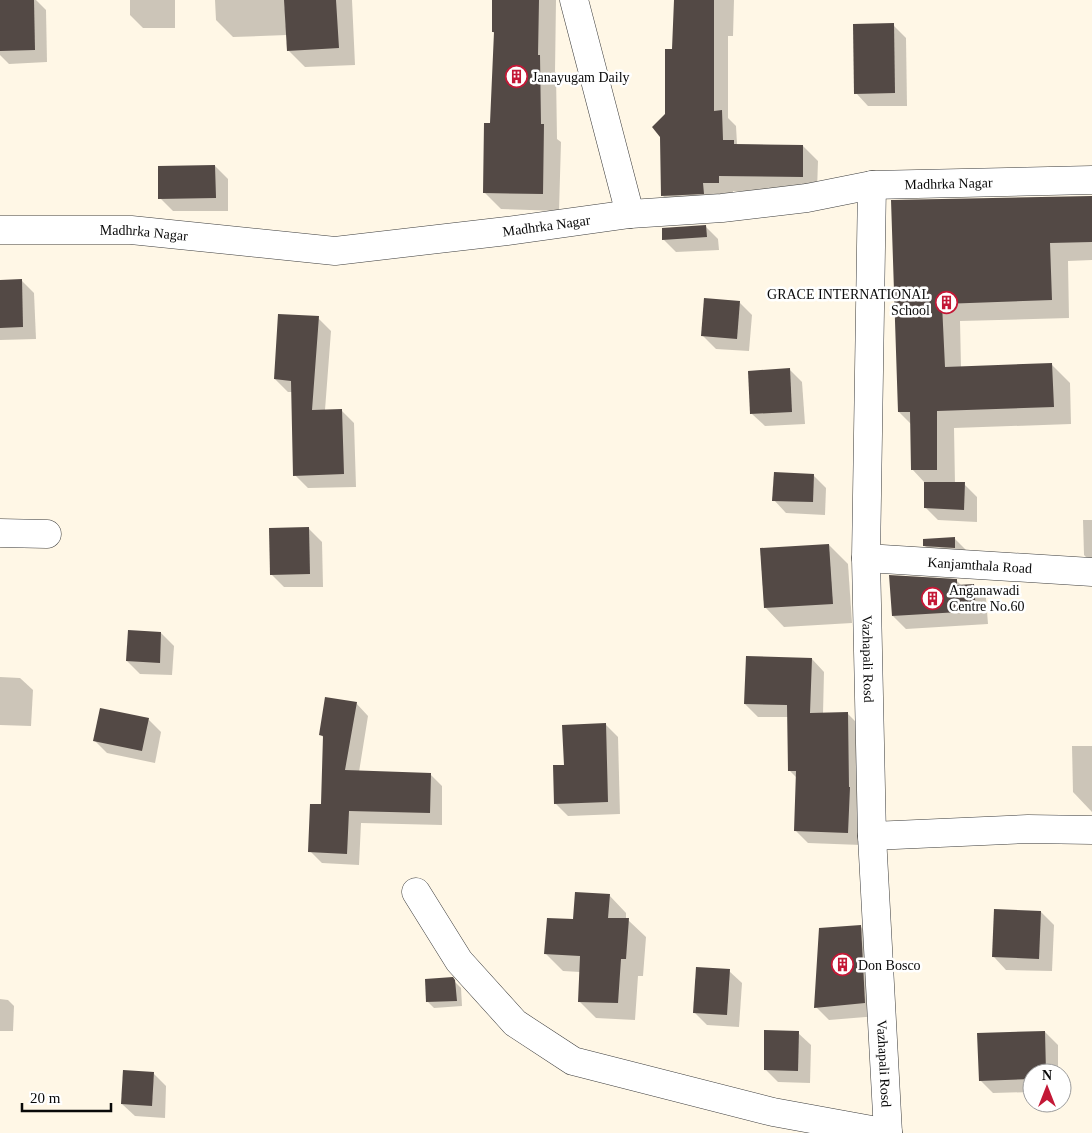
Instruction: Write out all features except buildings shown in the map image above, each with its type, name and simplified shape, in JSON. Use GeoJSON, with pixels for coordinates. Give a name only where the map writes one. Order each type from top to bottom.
{"type":"FeatureCollection","features":[{"type":"Feature","properties":{"kind":"street"},"geometry":{"type":"LineString","coordinates":[[574,0],[630,214]]}},
{"type":"Feature","properties":{"kind":"street","name":"Madhrka Nagar"},"geometry":{"type":"LineString","coordinates":[[0,230],[131,230],[335,252],[630,214],[722,208],[807,198],[872,185],[1092,180]]}},
{"type":"Feature","properties":{"kind":"street","name":"Vazhapali Rosd"},"geometry":{"type":"LineString","coordinates":[[872,185],[866,558],[872,836],[888,1133]]}},
{"type":"Feature","properties":{"kind":"street"},"geometry":{"type":"LineString","coordinates":[[0,533],[47,534]]}},
{"type":"Feature","properties":{"kind":"street","name":"Kanjamthala Road"},"geometry":{"type":"LineString","coordinates":[[866,558],[1092,572]]}},
{"type":"Feature","properties":{"kind":"street"},"geometry":{"type":"LineString","coordinates":[[872,836],[1028,829],[1092,830]]}},
{"type":"Feature","properties":{"kind":"street"},"geometry":{"type":"LineString","coordinates":[[416,892],[459,961],[515,1023],[573,1061],[773,1112],[888,1133]]}},
{"type":"Feature","properties":{"kind":"place","name":"Janayugam Daily"},"geometry":{"type":"Point","coordinates":[516,77]}},
{"type":"Feature","properties":{"kind":"place","name":"GRACE INTERNATIONAL School"},"geometry":{"type":"Point","coordinates":[946,302]}},
{"type":"Feature","properties":{"kind":"place","name":"Anganawadi Centre No.60"},"geometry":{"type":"Point","coordinates":[933,598]}},
{"type":"Feature","properties":{"kind":"place","name":"Don Bosco"},"geometry":{"type":"Point","coordinates":[842,965]}}]}
